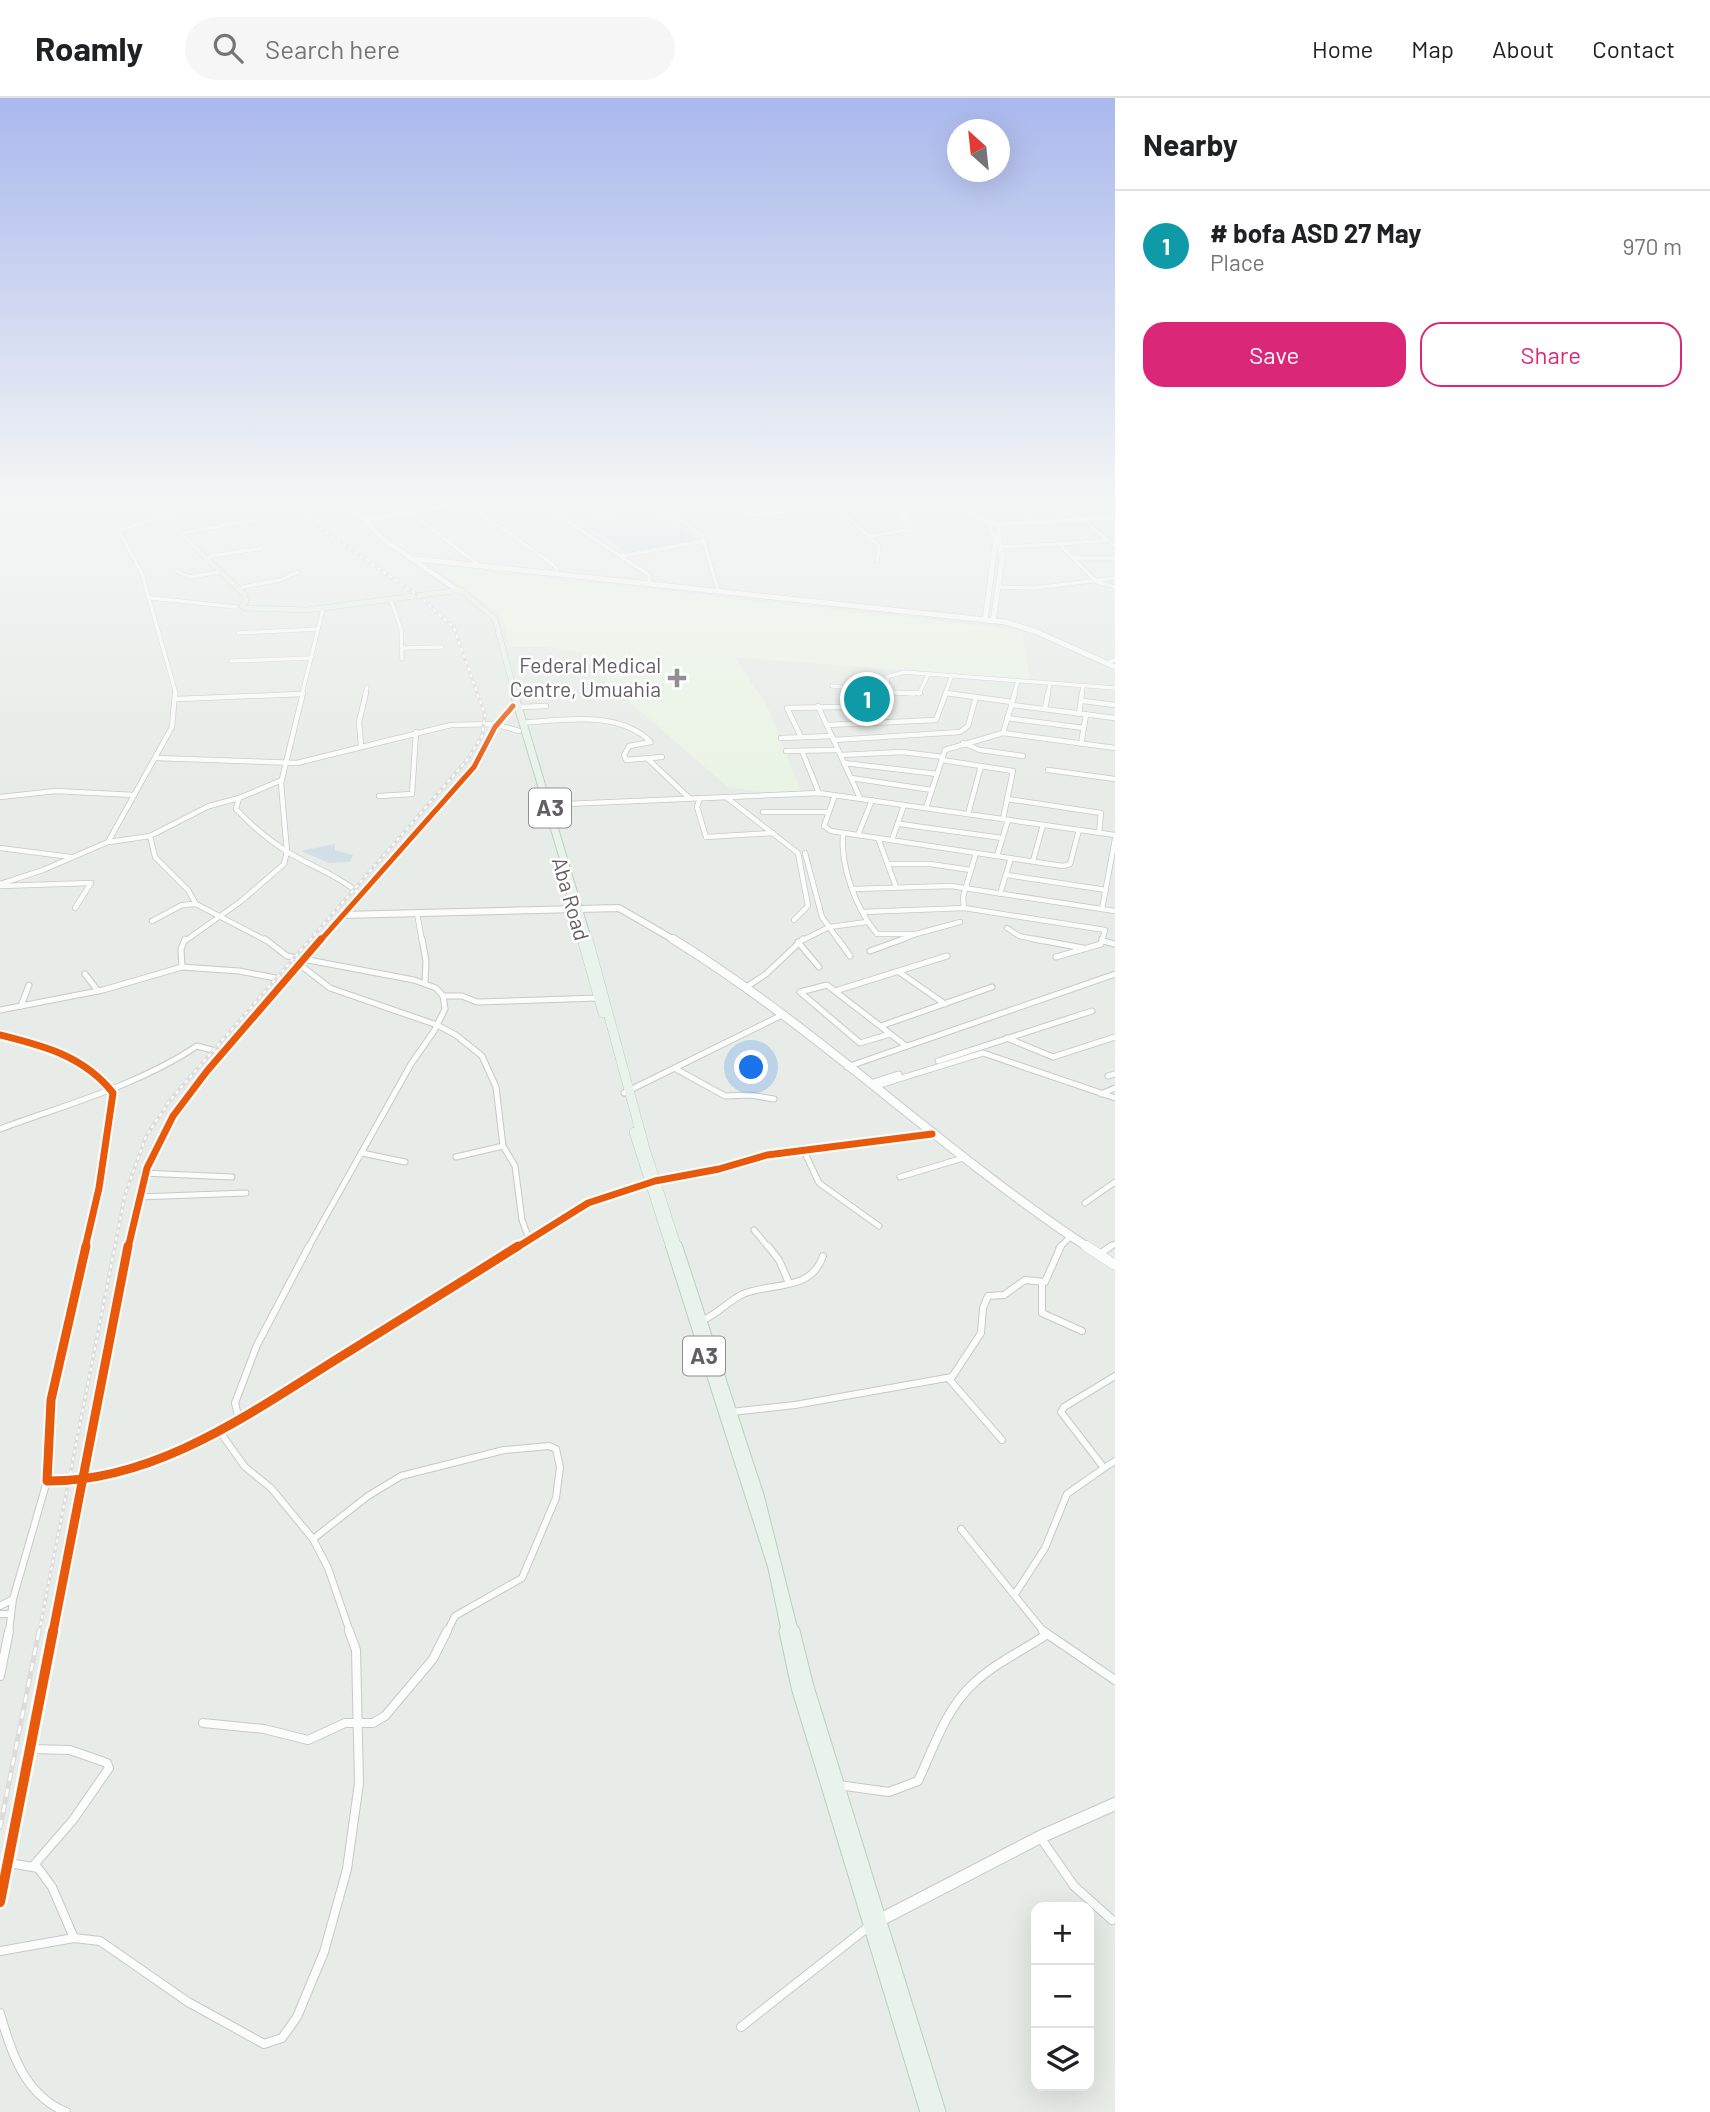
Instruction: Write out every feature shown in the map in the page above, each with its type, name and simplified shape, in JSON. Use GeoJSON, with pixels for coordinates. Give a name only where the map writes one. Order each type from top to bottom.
{"type":"FeatureCollection","features":[{"type":"Feature","properties":{"kind":"main road"},"geometry":{"type":"LineString","coordinates":[[241,591],[246,596],[241,607],[291,611],[461,592]]}},
{"type":"Feature","properties":{"kind":"main road"},"geometry":{"type":"LineString","coordinates":[[439,593],[444,591]]}},
{"type":"Feature","properties":{"kind":"main road"},"geometry":{"type":"LineString","coordinates":[[439,593],[461,592]]}},
{"type":"Feature","properties":{"kind":"main road","name":"Aba Road"},"geometry":{"type":"LineString","coordinates":[[461,592],[488,614],[515,693],[516,707]]}},
{"type":"Feature","properties":{"kind":"main road","name":"Aba Road"},"geometry":{"type":"LineString","coordinates":[[500,644],[521,727],[614,1042]]}},
{"type":"Feature","properties":{"kind":"main road","name":"Aba Road"},"geometry":{"type":"LineString","coordinates":[[577,910],[598,998],[614,1042]]}},
{"type":"Feature","properties":{"kind":"main road","name":"A3"},"geometry":{"type":"LineString","coordinates":[[614,1042],[651,1182],[781,1590],[798,1687],[939,2112]]}},
{"type":"Feature","properties":{"kind":"main road","name":"A3"},"geometry":{"type":"LineString","coordinates":[[651,1182],[701,1321],[730,1412],[807,1687],[838,1785],[927,2112]]}},
{"type":"Feature","properties":{"kind":"street"},"geometry":{"type":"LineString","coordinates":[[108,842],[172,727],[177,699],[148,591]]}},
{"type":"Feature","properties":{"kind":"street"},"geometry":{"type":"LineString","coordinates":[[727,591],[993,621],[1037,632],[1115,667]]}},
{"type":"Feature","properties":{"kind":"street"},"geometry":{"type":"LineString","coordinates":[[985,620],[989,591]]}},
{"type":"Feature","properties":{"kind":"street"},"geometry":{"type":"LineString","coordinates":[[993,621],[997,591]]}},
{"type":"Feature","properties":{"kind":"street"},"geometry":{"type":"LineString","coordinates":[[151,598],[241,607]]}},
{"type":"Feature","properties":{"kind":"street"},"geometry":{"type":"LineString","coordinates":[[391,600],[401,629],[404,648],[402,659]]}},
{"type":"Feature","properties":{"kind":"street"},"geometry":{"type":"LineString","coordinates":[[182,967],[181,948],[186,937],[222,915],[284,864],[287,852],[282,780],[323,609]]}},
{"type":"Feature","properties":{"kind":"street"},"geometry":{"type":"LineString","coordinates":[[238,633],[318,629]]}},
{"type":"Feature","properties":{"kind":"street"},"geometry":{"type":"LineString","coordinates":[[404,648],[442,647]]}},
{"type":"Feature","properties":{"kind":"street"},"geometry":{"type":"LineString","coordinates":[[231,661],[311,658]]}},
{"type":"Feature","properties":{"kind":"street"},"geometry":{"type":"LineString","coordinates":[[1107,663],[1115,660]]}},
{"type":"Feature","properties":{"kind":"street"},"geometry":{"type":"LineString","coordinates":[[888,691],[887,677],[893,674],[952,675],[1115,688]]}},
{"type":"Feature","properties":{"kind":"street"},"geometry":{"type":"LineString","coordinates":[[832,687],[920,695],[928,675]]}},
{"type":"Feature","properties":{"kind":"street"},"geometry":{"type":"LineString","coordinates":[[827,725],[932,721],[938,718],[952,675]]}},
{"type":"Feature","properties":{"kind":"street"},"geometry":{"type":"LineString","coordinates":[[1003,733],[1018,681]]}},
{"type":"Feature","properties":{"kind":"street"},"geometry":{"type":"LineString","coordinates":[[1045,709],[1050,683]]}},
{"type":"Feature","properties":{"kind":"street"},"geometry":{"type":"LineString","coordinates":[[1079,713],[1083,701],[1083,686]]}},
{"type":"Feature","properties":{"kind":"street"},"geometry":{"type":"LineString","coordinates":[[361,745],[359,722],[367,687]]}},
{"type":"Feature","properties":{"kind":"street"},"geometry":{"type":"LineString","coordinates":[[515,693],[555,693]]}},
{"type":"Feature","properties":{"kind":"street"},"geometry":{"type":"LineString","coordinates":[[946,693],[1115,718]]}},
{"type":"Feature","properties":{"kind":"street"},"geometry":{"type":"LineString","coordinates":[[177,699],[302,694]]}},
{"type":"Feature","properties":{"kind":"street"},"geometry":{"type":"LineString","coordinates":[[781,738],[944,735],[966,729],[976,697]]}},
{"type":"Feature","properties":{"kind":"street"},"geometry":{"type":"LineString","coordinates":[[1083,701],[1115,705]]}},
{"type":"Feature","properties":{"kind":"street"},"geometry":{"type":"LineString","coordinates":[[0,1902],[138,1197],[143,1173],[158,1138],[223,1053],[300,962],[474,767],[487,746],[494,724],[516,707],[546,706]]}},
{"type":"Feature","properties":{"kind":"street"},"geometry":{"type":"LineString","coordinates":[[818,706],[860,798]]}},
{"type":"Feature","properties":{"kind":"street"},"geometry":{"type":"LineString","coordinates":[[800,737],[787,708],[842,707]]}},
{"type":"Feature","properties":{"kind":"street"},"geometry":{"type":"LineString","coordinates":[[1081,744],[1086,715]]}},
{"type":"Feature","properties":{"kind":"street"},"geometry":{"type":"LineString","coordinates":[[1007,718],[1084,728]]}},
{"type":"Feature","properties":{"kind":"street"},"geometry":{"type":"LineString","coordinates":[[156,758],[285,764],[319,760],[361,745],[465,724],[521,727],[620,723],[642,732],[651,742],[629,746],[625,758],[662,757]]}},
{"type":"Feature","properties":{"kind":"street"},"geometry":{"type":"LineString","coordinates":[[379,796],[405,796],[413,792],[416,732]]}},
{"type":"Feature","properties":{"kind":"street"},"geometry":{"type":"LineString","coordinates":[[926,808],[945,750],[957,745],[1003,733],[1114,748],[1115,741]]}},
{"type":"Feature","properties":{"kind":"street"},"geometry":{"type":"LineString","coordinates":[[944,735],[957,745]]}},
{"type":"Feature","properties":{"kind":"street"},"geometry":{"type":"LineString","coordinates":[[963,743],[979,750],[1023,756]]}},
{"type":"Feature","properties":{"kind":"street"},"geometry":{"type":"LineString","coordinates":[[786,751],[902,752],[1013,771],[997,856]]}},
{"type":"Feature","properties":{"kind":"street"},"geometry":{"type":"LineString","coordinates":[[802,751],[819,793]]}},
{"type":"Feature","properties":{"kind":"street"},"geometry":{"type":"LineString","coordinates":[[648,759],[689,798]]}},
{"type":"Feature","properties":{"kind":"street"},"geometry":{"type":"LineString","coordinates":[[844,763],[937,774]]}},
{"type":"Feature","properties":{"kind":"street"},"geometry":{"type":"LineString","coordinates":[[968,814],[981,766]]}},
{"type":"Feature","properties":{"kind":"street"},"geometry":{"type":"LineString","coordinates":[[1048,770],[1115,779]]}},
{"type":"Feature","properties":{"kind":"street"},"geometry":{"type":"LineString","coordinates":[[850,778],[932,790]]}},
{"type":"Feature","properties":{"kind":"street"},"geometry":{"type":"LineString","coordinates":[[0,885],[108,842],[150,836],[209,806],[239,798],[282,780]]}},
{"type":"Feature","properties":{"kind":"street"},"geometry":{"type":"LineString","coordinates":[[0,797],[55,791],[134,795]]}},
{"type":"Feature","properties":{"kind":"street"},"geometry":{"type":"LineString","coordinates":[[546,805],[819,793],[1099,833],[1115,837],[1102,909]]}},
{"type":"Feature","properties":{"kind":"street"},"geometry":{"type":"LineString","coordinates":[[835,795],[824,827],[843,833],[1033,862],[1069,866],[1079,830]]}},
{"type":"Feature","properties":{"kind":"street"},"geometry":{"type":"LineString","coordinates":[[726,797],[798,853],[808,906],[794,920]]}},
{"type":"Feature","properties":{"kind":"street"},"geometry":{"type":"LineString","coordinates":[[239,798],[236,809],[243,819],[287,852],[343,880],[361,895]]}},
{"type":"Feature","properties":{"kind":"street"},"geometry":{"type":"LineString","coordinates":[[700,798],[697,807],[706,837],[773,833]]}},
{"type":"Feature","properties":{"kind":"street"},"geometry":{"type":"LineString","coordinates":[[1007,799],[1101,813],[1099,833]]}},
{"type":"Feature","properties":{"kind":"street"},"geometry":{"type":"LineString","coordinates":[[858,835],[872,800]]}},
{"type":"Feature","properties":{"kind":"street"},"geometry":{"type":"LineString","coordinates":[[892,840],[900,824],[904,805]]}},
{"type":"Feature","properties":{"kind":"street"},"geometry":{"type":"LineString","coordinates":[[763,812],[829,812]]}},
{"type":"Feature","properties":{"kind":"street"},"geometry":{"type":"LineString","coordinates":[[900,824],[1002,838]]}},
{"type":"Feature","properties":{"kind":"street"},"geometry":{"type":"LineString","coordinates":[[1033,862],[1043,825]]}},
{"type":"Feature","properties":{"kind":"street"},"geometry":{"type":"LineString","coordinates":[[843,833],[841,846],[867,922],[880,935],[916,934]]}},
{"type":"Feature","properties":{"kind":"street"},"geometry":{"type":"LineString","coordinates":[[150,836],[155,857],[188,890],[196,904]]}},
{"type":"Feature","properties":{"kind":"street"},"geometry":{"type":"LineString","coordinates":[[878,838],[895,887]]}},
{"type":"Feature","properties":{"kind":"street"},"geometry":{"type":"LineString","coordinates":[[0,848],[71,857]]}},
{"type":"Feature","properties":{"kind":"street"},"geometry":{"type":"LineString","coordinates":[[805,853],[822,917],[850,956]]}},
{"type":"Feature","properties":{"kind":"street"},"geometry":{"type":"LineString","coordinates":[[964,908],[965,888],[976,853]]}},
{"type":"Feature","properties":{"kind":"street"},"geometry":{"type":"LineString","coordinates":[[1000,894],[1011,858]]}},
{"type":"Feature","properties":{"kind":"street"},"geometry":{"type":"LineString","coordinates":[[888,864],[930,864],[971,870]]}},
{"type":"Feature","properties":{"kind":"street"},"geometry":{"type":"LineString","coordinates":[[1007,874],[1106,890]]}},
{"type":"Feature","properties":{"kind":"street"},"geometry":{"type":"LineString","coordinates":[[0,885],[91,883],[75,908]]}},
{"type":"Feature","properties":{"kind":"street"},"geometry":{"type":"LineString","coordinates":[[854,889],[965,888],[1115,911]]}},
{"type":"Feature","properties":{"kind":"street"},"geometry":{"type":"LineString","coordinates":[[152,921],[182,905],[196,904],[258,933],[287,956],[300,962],[425,983],[443,996],[462,996],[481,1002],[598,998]]}},
{"type":"Feature","properties":{"kind":"street"},"geometry":{"type":"LineString","coordinates":[[863,912],[964,908],[1105,930],[1103,941]]}},
{"type":"Feature","properties":{"kind":"street"},"geometry":{"type":"LineString","coordinates":[[342,915],[625,909],[672,936],[745,987],[963,1158],[1070,1237],[1115,1265]]}},
{"type":"Feature","properties":{"kind":"street"},"geometry":{"type":"LineString","coordinates":[[417,913],[426,961],[425,983]]}},
{"type":"Feature","properties":{"kind":"street"},"geometry":{"type":"LineString","coordinates":[[745,987],[763,978],[798,942],[830,927],[867,922]]}},
{"type":"Feature","properties":{"kind":"street"},"geometry":{"type":"LineString","coordinates":[[870,951],[960,922]]}},
{"type":"Feature","properties":{"kind":"street"},"geometry":{"type":"LineString","coordinates":[[1007,928],[1019,936],[1086,948]]}},
{"type":"Feature","properties":{"kind":"street"},"geometry":{"type":"LineString","coordinates":[[1056,957],[1103,941],[1115,944]]}},
{"type":"Feature","properties":{"kind":"street"},"geometry":{"type":"LineString","coordinates":[[798,942],[819,967]]}},
{"type":"Feature","properties":{"kind":"street"},"geometry":{"type":"LineString","coordinates":[[835,991],[947,956]]}},
{"type":"Feature","properties":{"kind":"street"},"geometry":{"type":"LineString","coordinates":[[300,962],[330,988],[437,1025],[456,1035],[482,1056],[496,1087],[503,1146],[515,1166],[522,1220],[529,1239]]}},
{"type":"Feature","properties":{"kind":"street"},"geometry":{"type":"LineString","coordinates":[[0,1010],[98,991],[182,967],[239,971],[286,980]]}},
{"type":"Feature","properties":{"kind":"street"},"geometry":{"type":"LineString","coordinates":[[898,971],[945,1004]]}},
{"type":"Feature","properties":{"kind":"street"},"geometry":{"type":"LineString","coordinates":[[85,974],[98,991]]}},
{"type":"Feature","properties":{"kind":"street"},"geometry":{"type":"LineString","coordinates":[[847,1067],[1115,974]]}},
{"type":"Feature","properties":{"kind":"street"},"geometry":{"type":"LineString","coordinates":[[890,1034],[860,1043],[800,993],[821,984],[835,991],[906,1046]]}},
{"type":"Feature","properties":{"kind":"street"},"geometry":{"type":"LineString","coordinates":[[21,1006],[29,985]]}},
{"type":"Feature","properties":{"kind":"street"},"geometry":{"type":"LineString","coordinates":[[881,1027],[992,987]]}},
{"type":"Feature","properties":{"kind":"street"},"geometry":{"type":"LineString","coordinates":[[239,1420],[235,1404],[257,1345],[411,1064],[437,1025],[445,1009],[443,996]]}},
{"type":"Feature","properties":{"kind":"street"},"geometry":{"type":"LineString","coordinates":[[871,1086],[1092,1011]]}},
{"type":"Feature","properties":{"kind":"street"},"geometry":{"type":"LineString","coordinates":[[624,1083],[676,1069],[782,1015]]}},
{"type":"Feature","properties":{"kind":"street"},"geometry":{"type":"LineString","coordinates":[[0,1035],[65,1053],[110,1088],[113,1101],[99,1188],[51,1400],[47,1481],[13,1599],[0,1676]]}},
{"type":"Feature","properties":{"kind":"street"},"geometry":{"type":"LineString","coordinates":[[1007,1038],[1053,1056],[1115,1037]]}},
{"type":"Feature","properties":{"kind":"street"},"geometry":{"type":"LineString","coordinates":[[0,1129],[110,1088],[177,1059],[197,1046],[223,1053]]}},
{"type":"Feature","properties":{"kind":"street"},"geometry":{"type":"LineString","coordinates":[[871,1086],[983,1053],[1115,1098]]}},
{"type":"Feature","properties":{"kind":"street"},"geometry":{"type":"LineString","coordinates":[[676,1069],[725,1096],[750,1095],[774,1099]]}},
{"type":"Feature","properties":{"kind":"street"},"geometry":{"type":"LineString","coordinates":[[1101,1094],[1115,1088]]}},
{"type":"Feature","properties":{"kind":"street"},"geometry":{"type":"LineString","coordinates":[[47,1481],[83,1481],[169,1453],[220,1432],[588,1203],[651,1182],[803,1149],[932,1134]]}},
{"type":"Feature","properties":{"kind":"street"},"geometry":{"type":"LineString","coordinates":[[456,1157],[503,1146]]}},
{"type":"Feature","properties":{"kind":"street"},"geometry":{"type":"LineString","coordinates":[[803,1149],[819,1183],[879,1226]]}},
{"type":"Feature","properties":{"kind":"street"},"geometry":{"type":"LineString","coordinates":[[362,1153],[405,1162]]}},
{"type":"Feature","properties":{"kind":"street"},"geometry":{"type":"LineString","coordinates":[[900,1177],[963,1158]]}},
{"type":"Feature","properties":{"kind":"street"},"geometry":{"type":"LineString","coordinates":[[143,1173],[232,1177]]}},
{"type":"Feature","properties":{"kind":"street"},"geometry":{"type":"LineString","coordinates":[[1085,1203],[1115,1182]]}},
{"type":"Feature","properties":{"kind":"street"},"geometry":{"type":"LineString","coordinates":[[138,1197],[246,1193]]}},
{"type":"Feature","properties":{"kind":"street"},"geometry":{"type":"LineString","coordinates":[[754,1230],[779,1261],[789,1283]]}},
{"type":"Feature","properties":{"kind":"street"},"geometry":{"type":"LineString","coordinates":[[730,1412],[950,1379],[981,1333],[983,1308],[988,1296],[1004,1295],[1025,1280],[1042,1283],[1047,1280],[1056,1251],[1070,1237]]}},
{"type":"Feature","properties":{"kind":"street"},"geometry":{"type":"LineString","coordinates":[[1098,1255],[1115,1244]]}},
{"type":"Feature","properties":{"kind":"street"},"geometry":{"type":"LineString","coordinates":[[701,1321],[718,1315],[742,1295],[816,1274],[822,1256]]}},
{"type":"Feature","properties":{"kind":"street"},"geometry":{"type":"LineString","coordinates":[[1042,1283],[1042,1313],[1082,1331]]}},
{"type":"Feature","properties":{"kind":"street"},"geometry":{"type":"LineString","coordinates":[[1104,1468],[1065,1421],[1061,1412],[1075,1399],[1115,1376]]}},
{"type":"Feature","properties":{"kind":"street"},"geometry":{"type":"LineString","coordinates":[[950,1379],[1002,1440]]}},
{"type":"Feature","properties":{"kind":"street"},"geometry":{"type":"LineString","coordinates":[[0,1951],[74,1938],[100,1941],[188,2002],[254,2041],[264,2044],[282,2038],[298,2017],[324,1952],[347,1869],[359,1783],[354,1637],[328,1568],[313,1539],[271,1488],[245,1467],[220,1432]]}},
{"type":"Feature","properties":{"kind":"street"},"geometry":{"type":"LineString","coordinates":[[203,1723],[264,1729],[308,1740],[345,1723],[379,1720],[404,1696],[433,1659],[455,1616],[522,1578],[532,1560],[556,1498],[560,1468],[556,1449],[550,1446],[504,1450],[478,1459],[462,1460],[401,1476],[368,1496],[313,1539]]}},
{"type":"Feature","properties":{"kind":"street"},"geometry":{"type":"LineString","coordinates":[[1015,1594],[1045,1548],[1067,1494],[1115,1461]]}},
{"type":"Feature","properties":{"kind":"street"},"geometry":{"type":"LineString","coordinates":[[961,1529],[1046,1635],[1115,1680]]}},
{"type":"Feature","properties":{"kind":"street"},"geometry":{"type":"LineString","coordinates":[[0,1606],[13,1599]]}},
{"type":"Feature","properties":{"kind":"street"},"geometry":{"type":"LineString","coordinates":[[0,1614],[11,1614]]}},
{"type":"Feature","properties":{"kind":"street"},"geometry":{"type":"LineString","coordinates":[[838,1785],[894,1793],[912,1786],[918,1781],[942,1728],[961,1697],[975,1681],[1046,1635]]}},
{"type":"Feature","properties":{"kind":"street"},"geometry":{"type":"LineString","coordinates":[[30,1749],[74,1750],[91,1754],[107,1763],[108,1768],[74,1821],[33,1866]]}},
{"type":"Feature","properties":{"kind":"street"},"geometry":{"type":"LineString","coordinates":[[741,2026],[876,1922],[1040,1837],[1115,1804]]}},
{"type":"Feature","properties":{"kind":"street"},"geometry":{"type":"LineString","coordinates":[[1040,1837],[1074,1886],[1112,1920]]}},
{"type":"Feature","properties":{"kind":"street"},"geometry":{"type":"LineString","coordinates":[[7,1863],[38,1868],[52,1887],[74,1938]]}},
{"type":"Feature","properties":{"kind":"street"},"geometry":{"type":"LineString","coordinates":[[0,2013],[7,2039],[31,2085],[51,2108],[66,2112]]}},
{"type":"Feature","properties":{"kind":"shaded area","name":"Federal Medical Centre, Umuahia"},"geometry":{"type":"Polygon","coordinates":[[[468,591],[667,591],[1021,630],[1030,680],[734,657],[767,706],[801,791],[770,793],[728,787],[587,665],[582,658],[583,653],[548,647],[510,647],[503,620],[497,612],[468,591]]]}},
{"type":"Feature","properties":{"kind":"shaded area"},"geometry":{"type":"Polygon","coordinates":[[[335,844],[335,850],[353,855],[350,862],[329,863],[301,851],[335,844]]]}},
{"type":"Feature","properties":{"kind":"railway"},"geometry":{"type":"LineString","coordinates":[[39,1632],[125,1195],[146,1136],[171,1099],[467,760],[482,736],[485,715],[454,628],[412,591]]}},
{"type":"Feature","properties":{"kind":"railway"},"geometry":{"type":"LineString","coordinates":[[0,1828],[39,1631]]}},
{"type":"Feature","properties":{"kind":"cycle path"},"geometry":{"type":"LineString","coordinates":[[0,1902],[138,1197],[158,1141],[189,1093],[207,1071],[474,767],[495,727],[513,706]]}},
{"type":"Feature","properties":{"kind":"cycle path"},"geometry":{"type":"LineString","coordinates":[[0,1035],[47,1048],[77,1060],[91,1069],[113,1093],[99,1188],[51,1400],[47,1481],[92,1479],[136,1467],[220,1432],[588,1203],[655,1181],[719,1169],[767,1155],[932,1134]]}},
{"type":"Feature","properties":{"kind":"place","name":"Federal Medical Centre, Umuahia"},"geometry":{"type":"Point","coordinates":[677,678]}},
{"type":"Feature","properties":{"kind":"place","name":"# bofa ASD 27 May"},"geometry":{"type":"Point","coordinates":[867,699]}}]}
